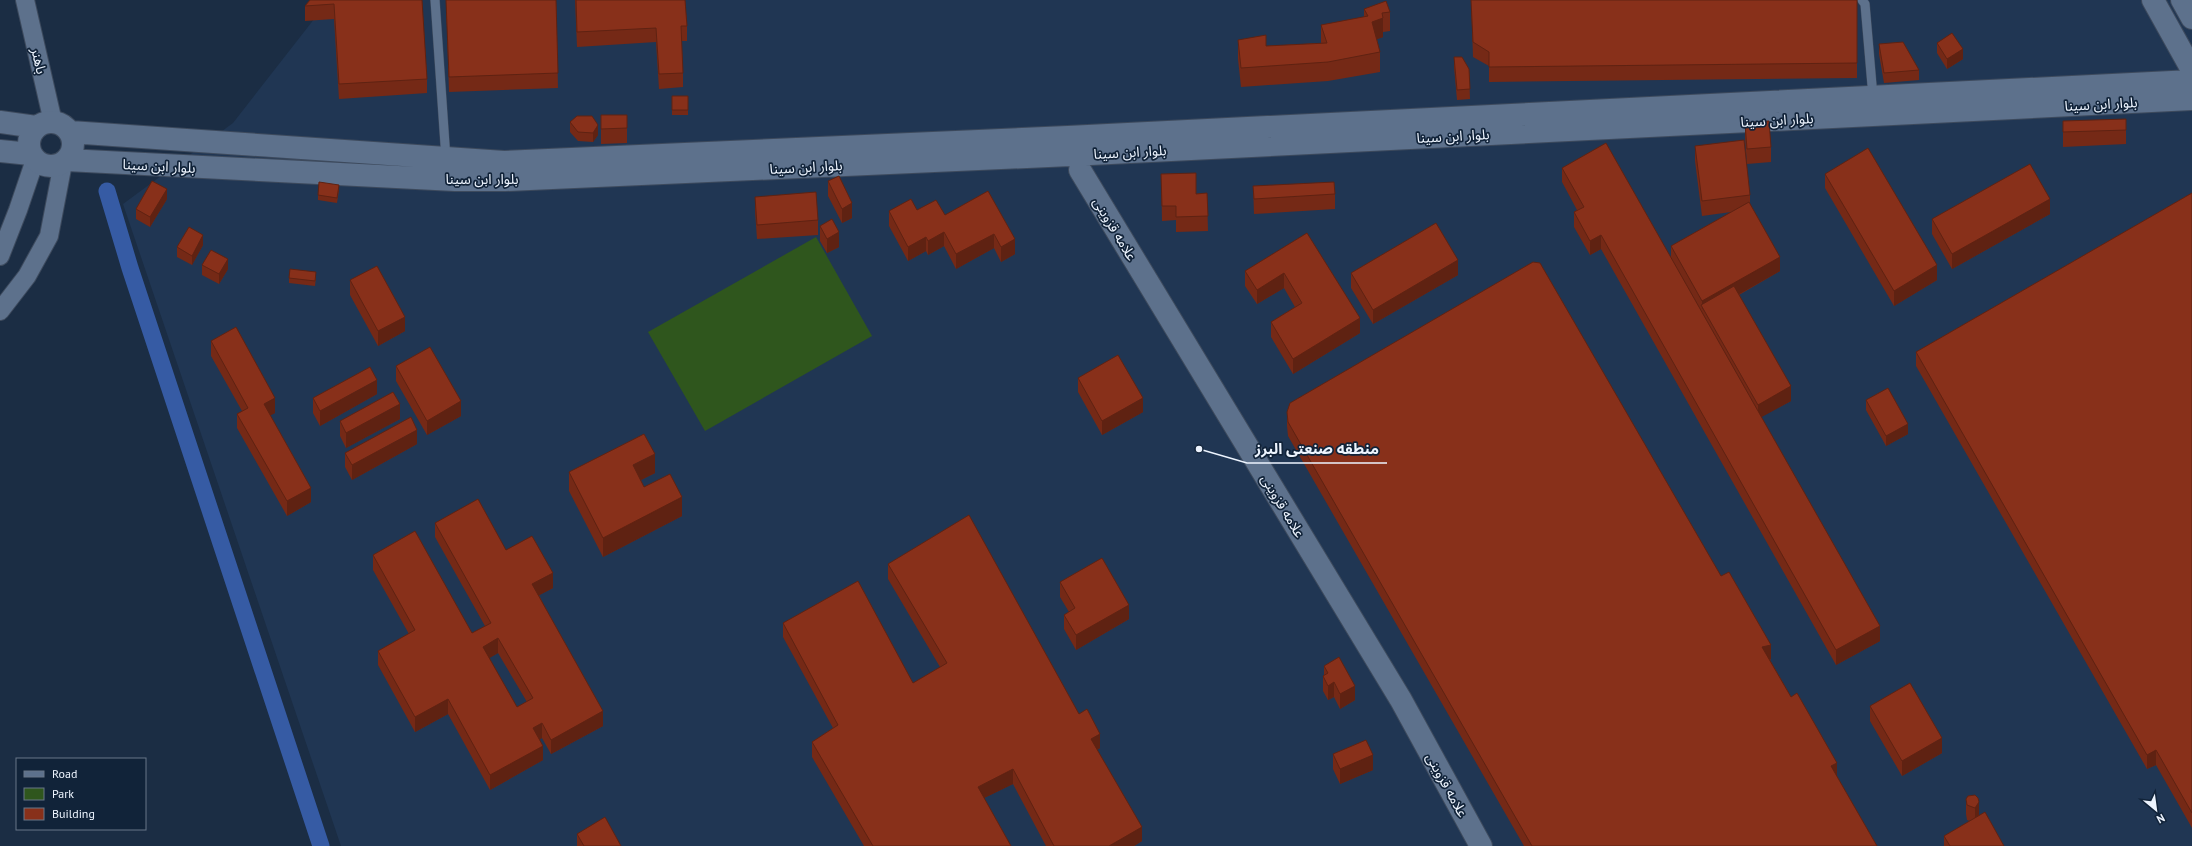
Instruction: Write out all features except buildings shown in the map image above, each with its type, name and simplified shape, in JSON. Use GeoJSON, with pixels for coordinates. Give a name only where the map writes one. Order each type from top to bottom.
{"type":"FeatureCollection","features":[{"type":"Feature","properties":{"kind":"street","name":"باهنر"},"geometry":{"type":"LineString","coordinates":[[25,0],[53,127]]}},
{"type":"Feature","properties":{"kind":"street"},"geometry":{"type":"LineString","coordinates":[[2153,0],[2192,70]]}},
{"type":"Feature","properties":{"kind":"street"},"geometry":{"type":"LineString","coordinates":[[2182,0],[2192,18]]}},
{"type":"Feature","properties":{"kind":"street","name":"بلوار ابن سینا"},"geometry":{"type":"LineString","coordinates":[[0,122],[504,162],[1068,137],[2192,81]]}},
{"type":"Feature","properties":{"kind":"street","name":"بلوار ابن سینا"},"geometry":{"type":"LineString","coordinates":[[65,162],[455,180],[505,180],[1062,155],[2192,99]]}},
{"type":"Feature","properties":{"kind":"street"},"geometry":{"type":"LineString","coordinates":[[0,312],[27,276],[49,236],[65,162],[73,146],[53,127],[29,140],[32,157],[1,248]]}},
{"type":"Feature","properties":{"kind":"street"},"geometry":{"type":"LineString","coordinates":[[0,151],[32,157],[47,167],[65,162]]}},
{"type":"Feature","properties":{"kind":"street","name":"علامه قزوینی"},"geometry":{"type":"LineString","coordinates":[[1080,170],[1401,700],[1481,846]]}},
{"type":"Feature","properties":{"kind":"lane"},"geometry":{"type":"LineString","coordinates":[[435,0],[446,158]]}},
{"type":"Feature","properties":{"kind":"lane"},"geometry":{"type":"LineString","coordinates":[[1862,0],[1865,4],[1873,97]]}},
{"type":"Feature","properties":{"kind":"shaded area"},"geometry":{"type":"Polygon","coordinates":[[[329,0],[2192,0],[2192,846],[341,846],[123,204],[233,123],[329,0]]]}},
{"type":"Feature","properties":{"kind":"green space"},"geometry":{"type":"Polygon","coordinates":[[[816,237],[872,336],[705,431],[648,332],[816,237]]]}},
{"type":"Feature","properties":{"kind":"waterway"},"geometry":{"type":"LineString","coordinates":[[107,191],[130,268],[321,846]]}},
{"type":"Feature","properties":{"kind":"place","name":"منطقه صنعتی البرز"},"geometry":{"type":"Point","coordinates":[1199,449]}}]}
